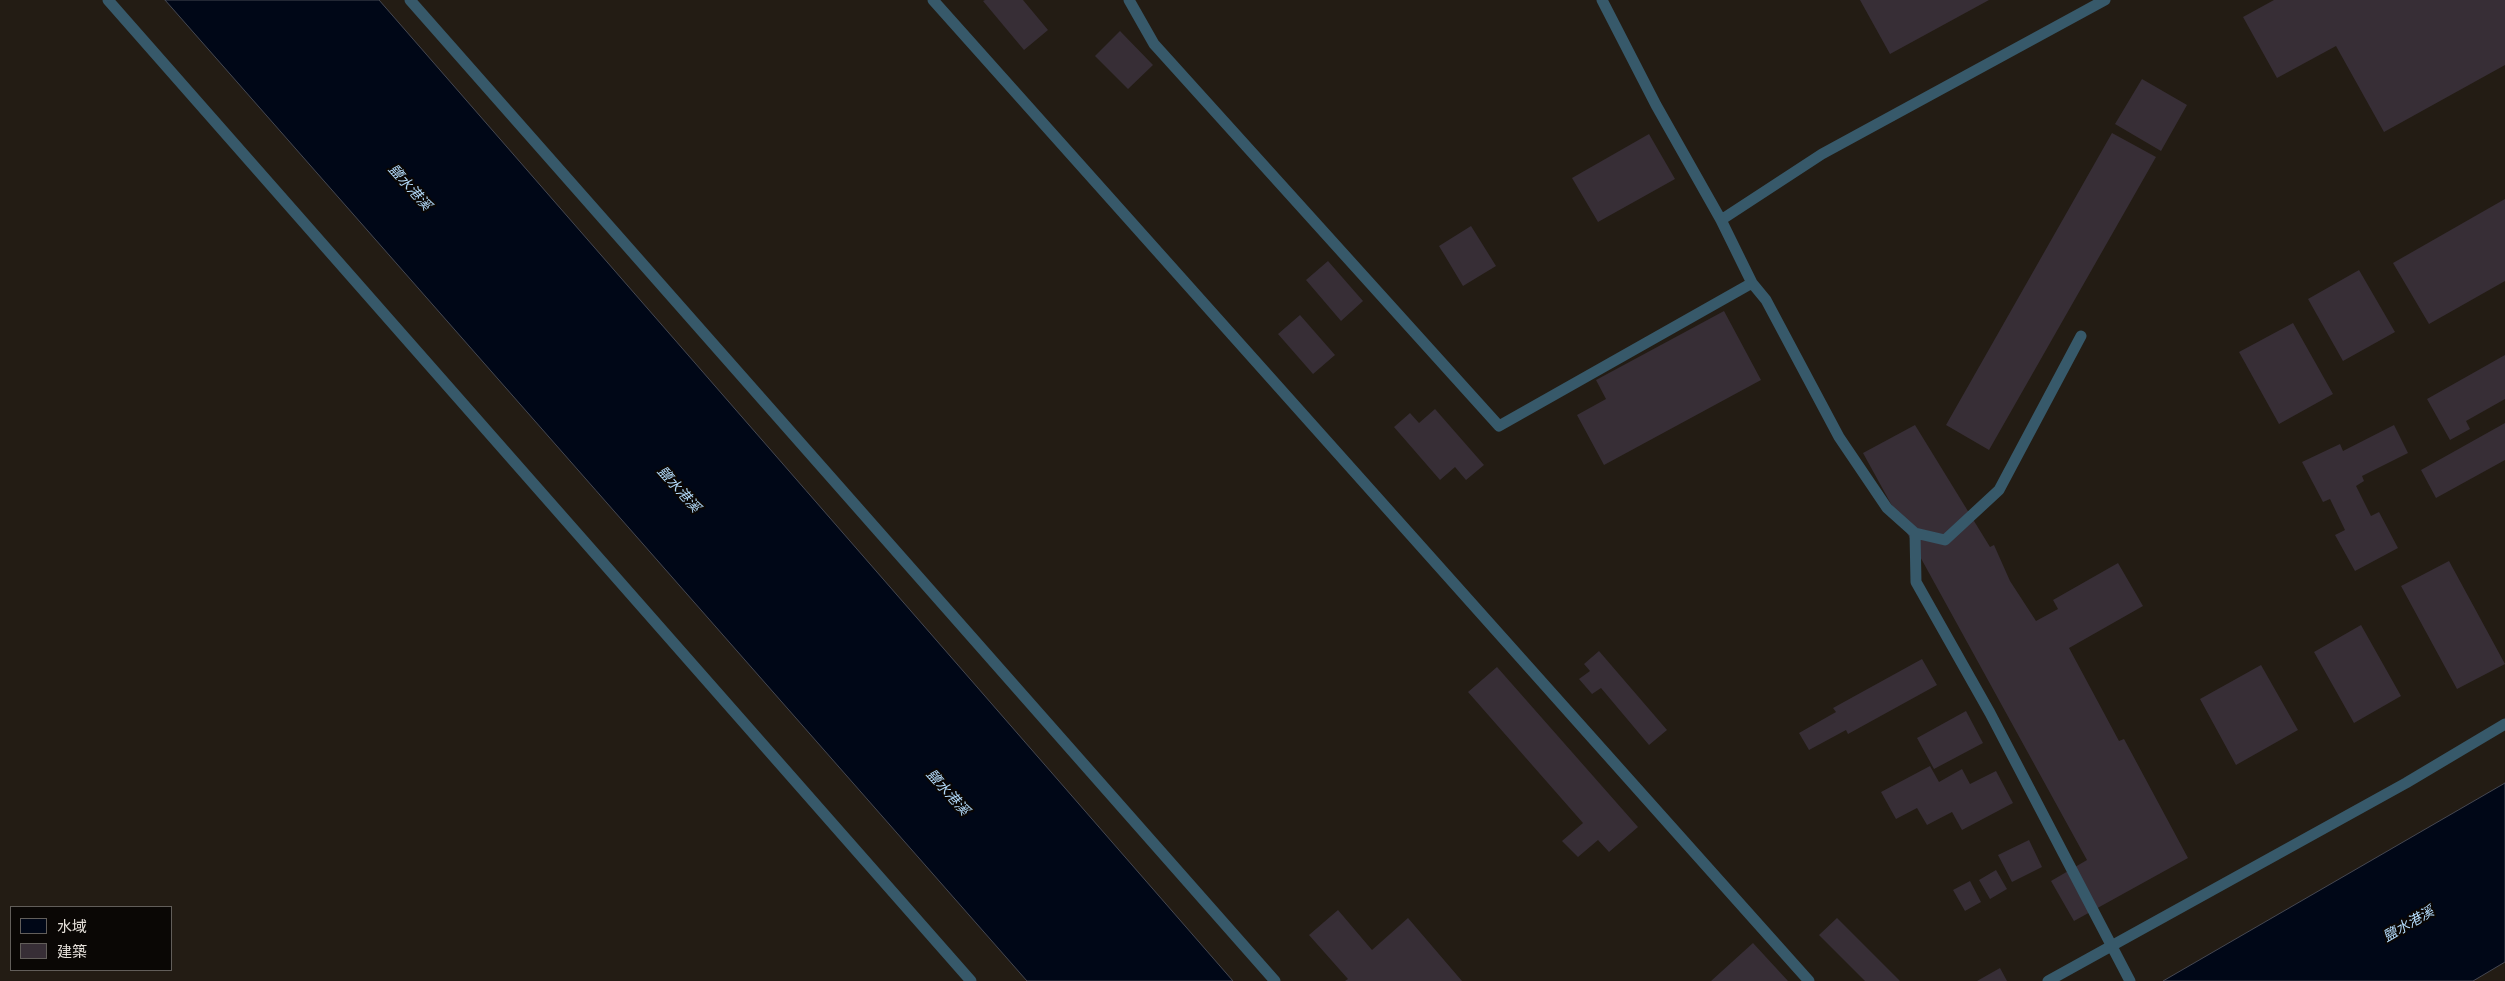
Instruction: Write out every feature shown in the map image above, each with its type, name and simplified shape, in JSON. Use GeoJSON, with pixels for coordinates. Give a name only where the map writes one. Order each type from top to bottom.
{"type":"FeatureCollection","features":[{"type":"Feature","properties":{"kind":"lane"},"geometry":{"type":"LineString","coordinates":[[108,0],[971,981]]}},
{"type":"Feature","properties":{"kind":"lane"},"geometry":{"type":"LineString","coordinates":[[410,0],[1275,981]]}},
{"type":"Feature","properties":{"kind":"lane"},"geometry":{"type":"LineString","coordinates":[[933,0],[1809,981]]}},
{"type":"Feature","properties":{"kind":"lane"},"geometry":{"type":"LineString","coordinates":[[1129,0],[1154,44],[1499,426],[1752,283]]}},
{"type":"Feature","properties":{"kind":"lane"},"geometry":{"type":"LineString","coordinates":[[1602,0],[1656,105],[1721,220],[1752,283],[1766,300],[1839,437],[1887,508],[1915,533],[1945,540],[1999,490],[2081,336]]}},
{"type":"Feature","properties":{"kind":"lane"},"geometry":{"type":"LineString","coordinates":[[1721,220],[1822,154],[2105,0]]}},
{"type":"Feature","properties":{"kind":"lane"},"geometry":{"type":"LineString","coordinates":[[1915,533],[1916,582],[1990,713],[2110,946],[2130,981]]}},
{"type":"Feature","properties":{"kind":"lane"},"geometry":{"type":"LineString","coordinates":[[2048,981],[2406,783],[2505,724]]}},
{"type":"Feature","properties":{"kind":"water","name":"鹽水港溪"},"geometry":{"type":"Polygon","coordinates":[[[165,0],[379,0],[1233,981],[1027,981],[165,0]]]}},
{"type":"Feature","properties":{"kind":"water","name":"鹽水港溪"},"geometry":{"type":"Polygon","coordinates":[[[2505,783],[2505,962],[2473,981],[2163,981],[2505,783]]]}},
{"type":"Feature","properties":{"kind":"building"},"geometry":{"type":"Polygon","coordinates":[[[1023,0],[1048,30],[1024,50],[983,1],[1023,0]]]}},
{"type":"Feature","properties":{"kind":"building"},"geometry":{"type":"Polygon","coordinates":[[[1860,0],[1989,0],[1890,54],[1860,0]]]}},
{"type":"Feature","properties":{"kind":"building"},"geometry":{"type":"Polygon","coordinates":[[[2274,0],[2505,0],[2505,65],[2384,132],[2336,46],[2277,78],[2243,17],[2274,0]]]}},
{"type":"Feature","properties":{"kind":"building"},"geometry":{"type":"Polygon","coordinates":[[[1120,31],[1153,65],[1128,89],[1095,56],[1120,31]]]}},
{"type":"Feature","properties":{"kind":"building"},"geometry":{"type":"Polygon","coordinates":[[[2142,79],[2187,105],[2161,151],[2115,124],[2142,79]]]}},
{"type":"Feature","properties":{"kind":"building"},"geometry":{"type":"Polygon","coordinates":[[[2112,133],[2156,157],[1989,450],[1946,425],[2112,133]]]}},
{"type":"Feature","properties":{"kind":"building"},"geometry":{"type":"Polygon","coordinates":[[[1649,134],[1675,179],[1598,222],[1572,178],[1649,134]]]}},
{"type":"Feature","properties":{"kind":"building"},"geometry":{"type":"Polygon","coordinates":[[[2505,199],[2505,281],[2429,324],[2393,263],[2505,199]]]}},
{"type":"Feature","properties":{"kind":"building"},"geometry":{"type":"Polygon","coordinates":[[[1471,226],[1496,266],[1463,286],[1439,246],[1471,226]]]}},
{"type":"Feature","properties":{"kind":"building"},"geometry":{"type":"Polygon","coordinates":[[[1328,261],[1363,301],[1341,321],[1306,280],[1328,261]]]}},
{"type":"Feature","properties":{"kind":"building"},"geometry":{"type":"Polygon","coordinates":[[[2359,270],[2395,332],[2343,361],[2308,299],[2359,270]]]}},
{"type":"Feature","properties":{"kind":"building"},"geometry":{"type":"Polygon","coordinates":[[[1724,311],[1761,380],[1604,465],[1577,415],[1606,399],[1596,380],[1724,311]]]}},
{"type":"Feature","properties":{"kind":"building"},"geometry":{"type":"Polygon","coordinates":[[[1300,315],[1335,355],[1313,374],[1278,334],[1300,315]]]}},
{"type":"Feature","properties":{"kind":"building"},"geometry":{"type":"Polygon","coordinates":[[[2293,323],[2333,394],[2279,424],[2239,352],[2293,323]]]}},
{"type":"Feature","properties":{"kind":"building"},"geometry":{"type":"Polygon","coordinates":[[[2505,355],[2505,399],[2466,421],[2470,429],[2450,440],[2427,399],[2505,355]]]}},
{"type":"Feature","properties":{"kind":"building"},"geometry":{"type":"Polygon","coordinates":[[[1435,409],[1484,465],[1466,480],[1455,467],[1440,480],[1394,427],[1410,413],[1419,423],[1435,409]]]}},
{"type":"Feature","properties":{"kind":"building"},"geometry":{"type":"Polygon","coordinates":[[[2505,423],[2505,460],[2436,498],[2421,470],[2505,423]]]}},
{"type":"Feature","properties":{"kind":"building"},"geometry":{"type":"Polygon","coordinates":[[[1915,425],[1990,547],[1994,545],[2010,581],[2036,621],[2058,609],[2053,600],[2118,563],[2143,606],[2069,648],[2119,741],[2124,739],[2188,858],[2074,921],[2051,881],[2087,860],[1863,453],[1915,425]]]}},
{"type":"Feature","properties":{"kind":"building"},"geometry":{"type":"Polygon","coordinates":[[[2394,425],[2408,453],[2362,476],[2364,481],[2356,486],[2371,516],[2379,512],[2398,548],[2355,571],[2335,535],[2345,530],[2330,499],[2323,502],[2302,462],[2340,444],[2343,451],[2394,425]]]}},
{"type":"Feature","properties":{"kind":"building"},"geometry":{"type":"Polygon","coordinates":[[[2449,561],[2505,664],[2457,689],[2401,586],[2449,561]]]}},
{"type":"Feature","properties":{"kind":"building"},"geometry":{"type":"Polygon","coordinates":[[[2361,625],[2401,696],[2354,723],[2314,652],[2361,625]]]}},
{"type":"Feature","properties":{"kind":"building"},"geometry":{"type":"Polygon","coordinates":[[[1599,651],[1667,730],[1649,745],[1601,688],[1592,694],[1579,679],[1590,671],[1584,664],[1599,651]]]}},
{"type":"Feature","properties":{"kind":"building"},"geometry":{"type":"Polygon","coordinates":[[[1922,659],[1937,685],[1848,734],[1846,730],[1809,750],[1799,733],[1836,712],[1833,708],[1922,659]]]}},
{"type":"Feature","properties":{"kind":"building"},"geometry":{"type":"Polygon","coordinates":[[[2261,665],[2298,730],[2236,765],[2200,699],[2261,665]]]}},
{"type":"Feature","properties":{"kind":"building"},"geometry":{"type":"Polygon","coordinates":[[[1497,667],[1638,827],[1609,852],[1598,840],[1578,857],[1562,841],[1583,823],[1468,692],[1497,667]]]}},
{"type":"Feature","properties":{"kind":"building"},"geometry":{"type":"Polygon","coordinates":[[[1966,711],[1983,743],[1934,769],[1917,738],[1966,711]]]}},
{"type":"Feature","properties":{"kind":"building"},"geometry":{"type":"Polygon","coordinates":[[[1930,766],[1939,782],[1962,769],[1970,784],[1996,771],[2013,803],[1962,830],[1952,812],[1927,825],[1917,808],[1896,819],[1881,792],[1930,766]]]}},
{"type":"Feature","properties":{"kind":"building"},"geometry":{"type":"Polygon","coordinates":[[[2029,840],[2042,867],[2012,882],[1998,855],[2029,840]]]}},
{"type":"Feature","properties":{"kind":"building"},"geometry":{"type":"Polygon","coordinates":[[[1996,870],[2007,889],[1990,899],[1979,880],[1996,870]]]}},
{"type":"Feature","properties":{"kind":"building"},"geometry":{"type":"Polygon","coordinates":[[[1970,881],[1981,902],[1965,911],[1953,890],[1970,881]]]}},
{"type":"Feature","properties":{"kind":"building"},"geometry":{"type":"Polygon","coordinates":[[[1338,910],[1372,950],[1408,918],[1462,981],[1345,981],[1348,979],[1309,935],[1338,910]]]}},
{"type":"Feature","properties":{"kind":"building"},"geometry":{"type":"Polygon","coordinates":[[[1837,918],[1900,981],[1865,981],[1819,935],[1837,918]]]}},
{"type":"Feature","properties":{"kind":"building"},"geometry":{"type":"Polygon","coordinates":[[[1753,943],[1788,981],[1711,981],[1753,943]]]}},
{"type":"Feature","properties":{"kind":"building"},"geometry":{"type":"Polygon","coordinates":[[[2000,968],[2007,981],[1977,981],[2000,968]]]}}]}
